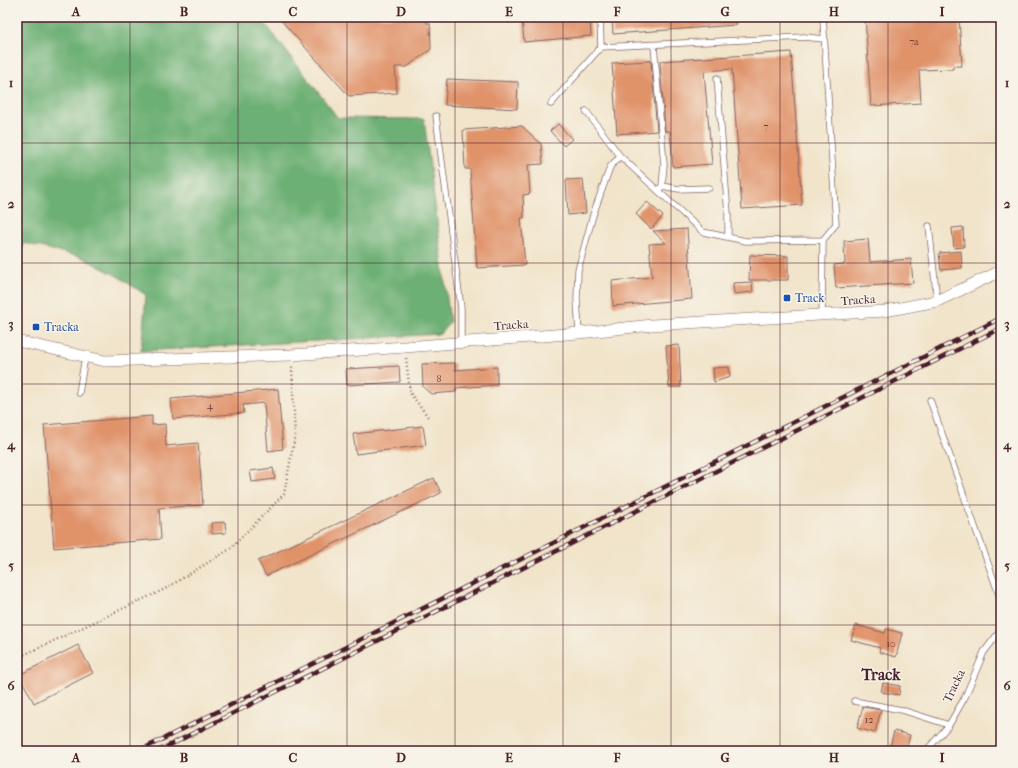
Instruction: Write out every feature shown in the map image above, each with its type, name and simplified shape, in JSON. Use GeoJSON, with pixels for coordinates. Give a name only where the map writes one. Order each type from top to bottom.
{"type":"FeatureCollection","features":[{"type":"Feature","properties":{"kind":"street","name":"Tracka"},"geometry":{"type":"LineString","coordinates":[[17,341],[105,361],[291,355],[405,347],[461,341],[580,333],[652,325],[822,316],[884,311],[937,301],[1001,271]]}},
{"type":"Feature","properties":{"kind":"lane"},"geometry":{"type":"LineString","coordinates":[[551,104],[601,47],[600,17]]}},
{"type":"Feature","properties":{"kind":"lane"},"geometry":{"type":"LineString","coordinates":[[822,316],[823,240],[836,224],[823,17]]}},
{"type":"Feature","properties":{"kind":"lane"},"geometry":{"type":"LineString","coordinates":[[601,47],[804,37],[824,39]]}},
{"type":"Feature","properties":{"kind":"lane"},"geometry":{"type":"LineString","coordinates":[[654,45],[664,165],[662,186],[658,191]]}},
{"type":"Feature","properties":{"kind":"lane"},"geometry":{"type":"LineString","coordinates":[[717,78],[728,214],[728,236]]}},
{"type":"Feature","properties":{"kind":"lane"},"geometry":{"type":"LineString","coordinates":[[586,110],[620,156],[703,232],[728,236],[746,241],[823,240]]}},
{"type":"Feature","properties":{"kind":"lane"},"geometry":{"type":"LineString","coordinates":[[436,116],[461,308],[461,341]]}},
{"type":"Feature","properties":{"kind":"lane"},"geometry":{"type":"LineString","coordinates":[[580,333],[577,299],[578,270],[593,214],[610,167],[620,156]]}},
{"type":"Feature","properties":{"kind":"lane"},"geometry":{"type":"LineString","coordinates":[[662,186],[679,189],[709,188]]}},
{"type":"Feature","properties":{"kind":"lane"},"geometry":{"type":"LineString","coordinates":[[929,226],[937,301]]}},
{"type":"Feature","properties":{"kind":"lane"},"geometry":{"type":"LineString","coordinates":[[79,393],[85,357]]}},
{"type":"Feature","properties":{"kind":"lane"},"geometry":{"type":"LineString","coordinates":[[930,400],[1001,600]]}},
{"type":"Feature","properties":{"kind":"lane","name":"Tracka"},"geometry":{"type":"LineString","coordinates":[[926,751],[949,725],[965,697],[984,652],[1001,630]]}},
{"type":"Feature","properties":{"kind":"lane"},"geometry":{"type":"LineString","coordinates":[[854,702],[902,710],[949,725]]}},
{"type":"Feature","properties":{"kind":"path"},"geometry":{"type":"LineString","coordinates":[[405,347],[410,393],[428,417]]}},
{"type":"Feature","properties":{"kind":"path"},"geometry":{"type":"LineString","coordinates":[[17,658],[165,589],[224,553],[230,549],[284,494],[295,436],[291,355]]}},
{"type":"Feature","properties":{"kind":"green space"},"geometry":{"type":"Polygon","coordinates":[[[17,17],[260,17],[338,118],[424,119],[450,322],[440,334],[141,351],[146,295],[119,277],[81,257],[24,243],[17,263],[17,17]]]}},
{"type":"Feature","properties":{"kind":"building"},"geometry":{"type":"Polygon","coordinates":[[[278,17],[426,17],[427,23],[430,23],[431,49],[407,67],[395,67],[397,93],[349,96],[278,17]]]}},
{"type":"Feature","properties":{"kind":"building"},"geometry":{"type":"Polygon","coordinates":[[[522,17],[590,17],[591,36],[524,42],[522,17]]]}},
{"type":"Feature","properties":{"kind":"building"},"geometry":{"type":"Polygon","coordinates":[[[612,17],[736,17],[736,25],[613,34],[612,17]]]}},
{"type":"Feature","properties":{"kind":"building"},"geometry":{"type":"Polygon","coordinates":[[[865,17],[959,17],[962,66],[953,66],[953,69],[919,70],[921,103],[871,106],[865,17]]]}},
{"type":"Feature","properties":{"kind":"building"},"geometry":{"type":"Polygon","coordinates":[[[791,52],[802,205],[742,209],[732,69],[704,71],[712,164],[673,167],[670,131],[665,131],[660,61],[791,52]]]}},
{"type":"Feature","properties":{"kind":"building"},"geometry":{"type":"Polygon","coordinates":[[[651,61],[657,131],[617,134],[612,63],[651,61]]]}},
{"type":"Feature","properties":{"kind":"building"},"geometry":{"type":"Polygon","coordinates":[[[447,79],[518,82],[517,109],[445,105],[447,79]]]}},
{"type":"Feature","properties":{"kind":"building"},"geometry":{"type":"Polygon","coordinates":[[[558,124],[572,139],[564,146],[550,131],[558,124]]]}},
{"type":"Feature","properties":{"kind":"building"},"geometry":{"type":"Polygon","coordinates":[[[522,126],[541,144],[543,164],[528,165],[530,194],[523,195],[524,218],[521,218],[525,265],[477,268],[470,169],[465,169],[463,130],[522,126]]]}},
{"type":"Feature","properties":{"kind":"building"},"geometry":{"type":"Polygon","coordinates":[[[583,179],[586,213],[568,215],[566,180],[583,179]]]}},
{"type":"Feature","properties":{"kind":"building"},"geometry":{"type":"Polygon","coordinates":[[[647,202],[663,216],[651,229],[636,214],[647,202]]]}},
{"type":"Feature","properties":{"kind":"building"},"geometry":{"type":"Polygon","coordinates":[[[963,227],[964,247],[954,248],[952,228],[963,227]]]}},
{"type":"Feature","properties":{"kind":"building"},"geometry":{"type":"Polygon","coordinates":[[[687,229],[692,299],[613,306],[612,281],[652,277],[649,244],[666,243],[653,231],[687,229]]]}},
{"type":"Feature","properties":{"kind":"building"},"geometry":{"type":"Polygon","coordinates":[[[868,239],[870,262],[911,259],[913,283],[836,288],[834,265],[845,264],[844,241],[868,239]]]}},
{"type":"Feature","properties":{"kind":"building"},"geometry":{"type":"Polygon","coordinates":[[[961,251],[962,268],[941,270],[939,253],[961,251]]]}},
{"type":"Feature","properties":{"kind":"building"},"geometry":{"type":"Polygon","coordinates":[[[750,255],[788,256],[788,280],[749,280],[750,255]]]}},
{"type":"Feature","properties":{"kind":"building"},"geometry":{"type":"Polygon","coordinates":[[[752,282],[753,292],[734,294],[733,283],[752,282]]]}},
{"type":"Feature","properties":{"kind":"building"},"geometry":{"type":"Polygon","coordinates":[[[679,345],[681,387],[669,387],[666,346],[679,345]]]}},
{"type":"Feature","properties":{"kind":"building"},"geometry":{"type":"Polygon","coordinates":[[[455,363],[455,370],[497,367],[497,385],[456,388],[456,392],[431,394],[423,387],[422,364],[455,363]]]}},
{"type":"Feature","properties":{"kind":"building"},"geometry":{"type":"Polygon","coordinates":[[[399,366],[400,382],[347,385],[346,369],[399,366]]]}},
{"type":"Feature","properties":{"kind":"building"},"geometry":{"type":"Polygon","coordinates":[[[729,367],[730,377],[714,382],[713,368],[729,367]]]}},
{"type":"Feature","properties":{"kind":"building"},"geometry":{"type":"Polygon","coordinates":[[[278,389],[283,449],[268,451],[264,403],[243,405],[244,413],[173,419],[171,399],[278,389]]]}},
{"type":"Feature","properties":{"kind":"building"},"geometry":{"type":"Polygon","coordinates":[[[152,416],[152,425],[165,424],[166,446],[198,443],[203,505],[159,508],[161,539],[54,548],[44,425],[152,416]]]}},
{"type":"Feature","properties":{"kind":"building"},"geometry":{"type":"Polygon","coordinates":[[[423,426],[426,445],[356,454],[353,434],[423,426]]]}},
{"type":"Feature","properties":{"kind":"building"},"geometry":{"type":"Polygon","coordinates":[[[273,468],[275,479],[252,482],[250,471],[273,468]]]}},
{"type":"Feature","properties":{"kind":"building"},"geometry":{"type":"Polygon","coordinates":[[[434,478],[441,493],[266,576],[258,561],[434,478]]]}},
{"type":"Feature","properties":{"kind":"building"},"geometry":{"type":"Polygon","coordinates":[[[225,522],[226,533],[212,534],[211,523],[225,522]]]}},
{"type":"Feature","properties":{"kind":"building"},"geometry":{"type":"Polygon","coordinates":[[[856,625],[885,633],[886,629],[902,633],[896,657],[879,652],[880,648],[851,640],[856,625]]]}},
{"type":"Feature","properties":{"kind":"building"},"geometry":{"type":"Polygon","coordinates":[[[78,645],[93,673],[34,703],[19,675],[78,645]]]}},
{"type":"Feature","properties":{"kind":"building"},"geometry":{"type":"Polygon","coordinates":[[[883,683],[900,686],[899,695],[881,692],[883,683]]]}},
{"type":"Feature","properties":{"kind":"building"},"geometry":{"type":"Polygon","coordinates":[[[863,707],[881,710],[875,733],[857,728],[863,707]]]}},
{"type":"Feature","properties":{"kind":"building"},"geometry":{"type":"Polygon","coordinates":[[[894,731],[910,735],[906,751],[889,751],[894,731]]]}},
{"type":"Feature","properties":{"kind":"railway"},"geometry":{"type":"LineString","coordinates":[[139,751],[1001,318]]}},
{"type":"Feature","properties":{"kind":"railway"},"geometry":{"type":"LineString","coordinates":[[158,751],[1001,328]]}},
{"type":"Feature","properties":{"kind":"place","name":"Track"},"geometry":{"type":"Point","coordinates":[787,298]}},
{"type":"Feature","properties":{"kind":"place","name":"Tracka"},"geometry":{"type":"Point","coordinates":[36,327]}},
{"type":"Feature","properties":{"kind":"district","name":"Track"},"geometry":{"type":"Point","coordinates":[881,674]}}]}
